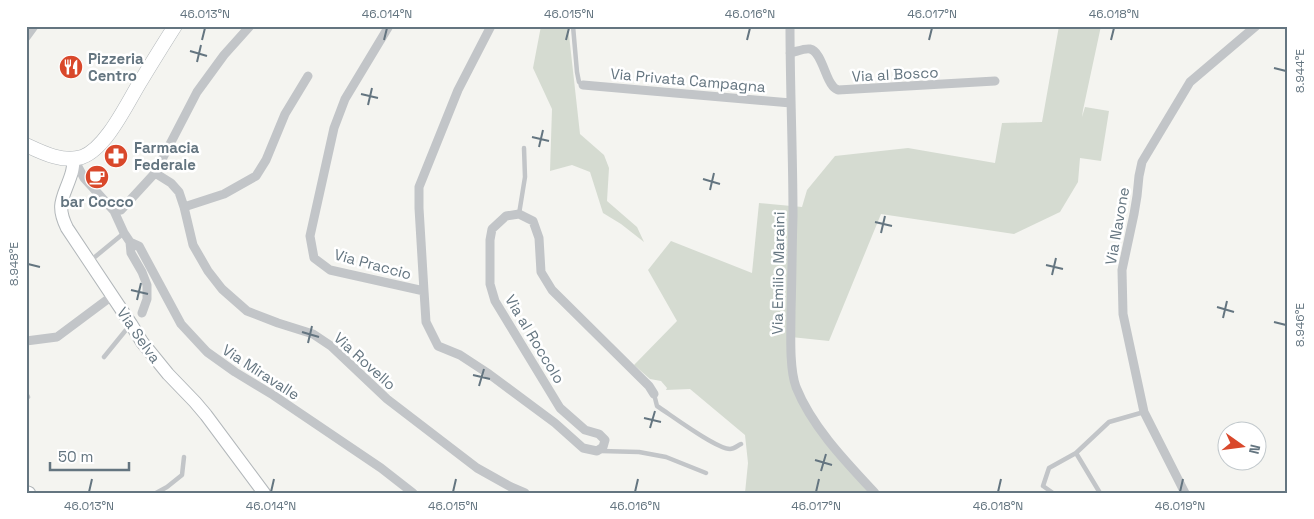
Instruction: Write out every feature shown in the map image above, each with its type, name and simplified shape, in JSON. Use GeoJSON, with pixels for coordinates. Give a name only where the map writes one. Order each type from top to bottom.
{"type":"FeatureCollection","features":[{"type":"Feature","properties":{"kind":"main road"},"geometry":{"type":"LineString","coordinates":[[26,145],[48,155],[74,159],[94,150],[106,137],[175,26]]}},
{"type":"Feature","properties":{"kind":"street","name":"Via Praccio"},"geometry":{"type":"LineString","coordinates":[[388,26],[345,99],[334,128],[310,236],[314,258],[330,270],[424,291],[419,187],[458,90],[491,26]]}},
{"type":"Feature","properties":{"kind":"street","name":"Via Emilio Maraini"},"geometry":{"type":"LineString","coordinates":[[790,26],[793,216],[791,337],[796,385],[814,421],[849,465],[875,493]]}},
{"type":"Feature","properties":{"kind":"street","name":"Via Navone"},"geometry":{"type":"LineString","coordinates":[[1185,493],[1144,412],[1123,314],[1122,270],[1138,196],[1142,162],[1190,82],[1256,26]]}},
{"type":"Feature","properties":{"kind":"street"},"geometry":{"type":"LineString","coordinates":[[114,211],[121,210],[155,174],[197,92],[224,55],[248,29]]}},
{"type":"Feature","properties":{"kind":"street","name":"Via al Bosco"},"geometry":{"type":"LineString","coordinates":[[790,53],[806,49],[815,51],[831,84],[838,90],[996,81]]}},
{"type":"Feature","properties":{"kind":"street"},"geometry":{"type":"LineString","coordinates":[[184,207],[224,194],[256,176],[266,160],[285,114],[308,76]]}},
{"type":"Feature","properties":{"kind":"street","name":"Via Privata Campagna"},"geometry":{"type":"LineString","coordinates":[[583,85],[791,103]]}},
{"type":"Feature","properties":{"kind":"street"},"geometry":{"type":"LineString","coordinates":[[74,159],[84,178],[114,211],[130,242],[131,253],[147,285],[147,299],[142,313]]}},
{"type":"Feature","properties":{"kind":"street","name":"Via Selva"},"geometry":{"type":"LineString","coordinates":[[74,159],[72,174],[62,200],[61,212],[67,228],[152,356],[206,415],[264,493]]}},
{"type":"Feature","properties":{"kind":"street","name":"Via Rovello"},"geometry":{"type":"LineString","coordinates":[[155,174],[171,183],[179,192],[193,245],[208,271],[222,289],[247,311],[313,334],[331,346],[387,399],[477,468],[524,493]]}},
{"type":"Feature","properties":{"kind":"street"},"geometry":{"type":"LineString","coordinates":[[519,214],[533,221],[539,238],[541,272],[552,290],[649,386],[654,394]]}},
{"type":"Feature","properties":{"kind":"street","name":"Via al Roccolo"},"geometry":{"type":"LineString","coordinates":[[519,214],[506,216],[492,229],[490,240],[490,284],[495,301],[560,408],[586,430],[599,434],[605,440],[603,447],[597,451]]}},
{"type":"Feature","properties":{"kind":"street","name":"Via Miravalle"},"geometry":{"type":"LineString","coordinates":[[130,242],[139,246],[181,324],[207,352],[381,468],[413,493]]}},
{"type":"Feature","properties":{"kind":"street"},"geometry":{"type":"LineString","coordinates":[[424,291],[426,322],[438,346],[460,355],[489,374],[584,448],[597,451]]}},
{"type":"Feature","properties":{"kind":"street"},"geometry":{"type":"LineString","coordinates":[[26,341],[57,337],[112,296]]}},
{"type":"Feature","properties":{"kind":"lane"},"geometry":{"type":"LineString","coordinates":[[573,26],[577,72],[579,82],[583,85]]}},
{"type":"Feature","properties":{"kind":"lane"},"geometry":{"type":"LineString","coordinates":[[519,214],[525,177],[524,148]]}},
{"type":"Feature","properties":{"kind":"lane"},"geometry":{"type":"LineString","coordinates":[[89,261],[124,233]]}},
{"type":"Feature","properties":{"kind":"lane"},"geometry":{"type":"LineString","coordinates":[[104,357],[131,324]]}},
{"type":"Feature","properties":{"kind":"lane"},"geometry":{"type":"LineString","coordinates":[[654,394],[658,406],[704,438],[728,449],[741,444]]}},
{"type":"Feature","properties":{"kind":"lane"},"geometry":{"type":"LineString","coordinates":[[1053,493],[1044,486],[1049,468],[1076,453],[1109,422],[1144,412]]}},
{"type":"Feature","properties":{"kind":"lane"},"geometry":{"type":"LineString","coordinates":[[597,451],[639,452],[666,457],[706,473]]}},
{"type":"Feature","properties":{"kind":"lane"},"geometry":{"type":"LineString","coordinates":[[1076,453],[1100,493]]}},
{"type":"Feature","properties":{"kind":"lane"},"geometry":{"type":"LineString","coordinates":[[156,493],[167,488],[182,475],[184,457]]}},
{"type":"Feature","properties":{"kind":"shaded area"},"geometry":{"type":"Polygon","coordinates":[[[541,26],[568,26],[580,134],[604,155],[609,168],[607,201],[637,227],[644,242],[603,213],[590,172],[572,165],[550,171],[552,109],[533,68],[541,26]]]}},
{"type":"Feature","properties":{"kind":"shaded area"},"geometry":{"type":"Polygon","coordinates":[[[1059,26],[1101,26],[1082,117],[1085,107],[1109,111],[1101,161],[1080,158],[1078,182],[1060,212],[1014,234],[881,214],[829,341],[791,337],[793,369],[805,406],[875,493],[745,493],[748,463],[745,435],[690,389],[666,390],[667,388],[661,381],[650,379],[634,365],[677,321],[648,270],[671,241],[752,273],[759,203],[802,207],[807,190],[835,156],[908,148],[995,163],[1002,123],[1042,122],[1059,26]]]}},
{"type":"Feature","properties":{"kind":"place","name":"Pizzeria Centro"},"geometry":{"type":"Point","coordinates":[71,67]}},
{"type":"Feature","properties":{"kind":"place","name":"Farmacia Federale"},"geometry":{"type":"Point","coordinates":[116,156]}},
{"type":"Feature","properties":{"kind":"place","name":"bar Cocco"},"geometry":{"type":"Point","coordinates":[97,177]}}]}
